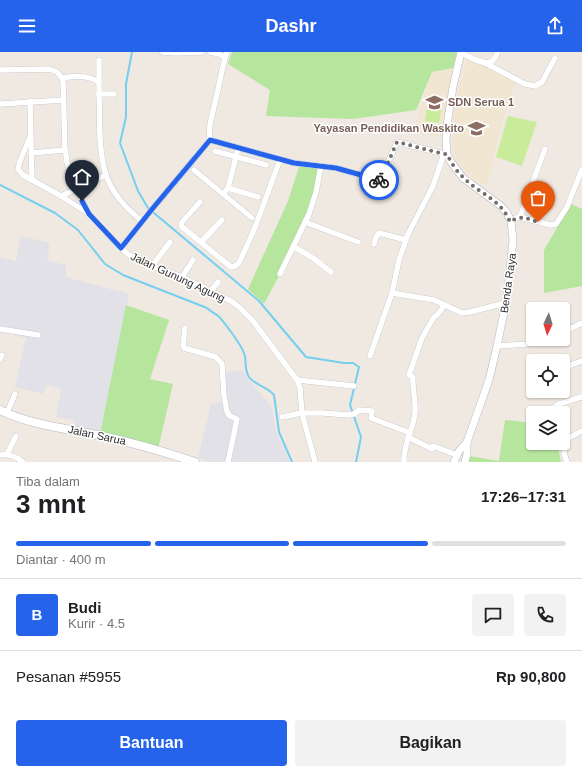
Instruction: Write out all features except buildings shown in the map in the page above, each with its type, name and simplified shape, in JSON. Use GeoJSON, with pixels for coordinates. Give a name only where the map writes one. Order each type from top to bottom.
{"type":"FeatureCollection","features":[{"type":"Feature","properties":{"kind":"main road","name":"Jalan Sarua"},"geometry":{"type":"LineString","coordinates":[[3,412],[37,424],[127,441],[195,462]]}},
{"type":"Feature","properties":{"kind":"street"},"geometry":{"type":"LineString","coordinates":[[162,52],[201,52]]}},
{"type":"Feature","properties":{"kind":"street"},"geometry":{"type":"LineString","coordinates":[[121,248],[210,140],[210,118],[214,108],[226,54],[210,52]]}},
{"type":"Feature","properties":{"kind":"street"},"geometry":{"type":"LineString","coordinates":[[370,356],[392,293],[399,260],[411,226],[418,216],[433,186],[446,154],[448,119],[461,52],[520,82],[535,86],[542,82],[555,58]]}},
{"type":"Feature","properties":{"kind":"street"},"geometry":{"type":"LineString","coordinates":[[485,63],[493,60],[498,52]]}},
{"type":"Feature","properties":{"kind":"street"},"geometry":{"type":"LineString","coordinates":[[99,60],[101,143],[106,175],[112,188],[132,212],[142,221]]}},
{"type":"Feature","properties":{"kind":"street"},"geometry":{"type":"LineString","coordinates":[[0,70],[49,69],[57,72],[62,78],[83,76],[99,82]]}},
{"type":"Feature","properties":{"kind":"street","name":"Jalan Gunung Agung"},"geometry":{"type":"LineString","coordinates":[[62,78],[65,150],[68,168],[89,214],[129,255],[211,291],[239,307],[253,321],[296,380],[300,388],[302,413],[315,462]]}},
{"type":"Feature","properties":{"kind":"street"},"geometry":{"type":"LineString","coordinates":[[99,94],[114,94]]}},
{"type":"Feature","properties":{"kind":"street"},"geometry":{"type":"LineString","coordinates":[[0,104],[64,100]]}},
{"type":"Feature","properties":{"kind":"street"},"geometry":{"type":"LineString","coordinates":[[30,101],[32,180]]}},
{"type":"Feature","properties":{"kind":"street"},"geometry":{"type":"LineString","coordinates":[[31,134],[18,169],[23,175],[61,196],[89,214]]}},
{"type":"Feature","properties":{"kind":"street"},"geometry":{"type":"LineString","coordinates":[[210,140],[280,160],[336,168],[380,181],[382,183],[387,179]]}},
{"type":"Feature","properties":{"kind":"street"},"geometry":{"type":"LineString","coordinates":[[380,181],[397,142],[446,154]]}},
{"type":"Feature","properties":{"kind":"street"},"geometry":{"type":"LineString","coordinates":[[223,194],[228,188],[238,149]]}},
{"type":"Feature","properties":{"kind":"street"},"geometry":{"type":"LineString","coordinates":[[520,217],[545,149]]}},
{"type":"Feature","properties":{"kind":"street"},"geometry":{"type":"LineString","coordinates":[[31,153],[65,150]]}},
{"type":"Feature","properties":{"kind":"street"},"geometry":{"type":"LineString","coordinates":[[215,150],[266,165]]}},
{"type":"Feature","properties":{"kind":"street","name":"Benda Raya"},"geometry":{"type":"LineString","coordinates":[[446,154],[463,178],[501,206],[507,213],[513,240],[512,263],[497,346],[489,380],[467,442],[465,462]]}},
{"type":"Feature","properties":{"kind":"street"},"geometry":{"type":"LineString","coordinates":[[200,202],[182,222],[181,226],[232,267],[235,266],[239,263],[254,230],[280,160]]}},
{"type":"Feature","properties":{"kind":"street"},"geometry":{"type":"LineString","coordinates":[[280,274],[305,222],[316,192],[321,166]]}},
{"type":"Feature","properties":{"kind":"street"},"geometry":{"type":"LineString","coordinates":[[510,222],[520,217],[550,225],[556,224],[567,207],[582,169]]}},
{"type":"Feature","properties":{"kind":"street"},"geometry":{"type":"LineString","coordinates":[[194,170],[252,218]]}},
{"type":"Feature","properties":{"kind":"street"},"geometry":{"type":"LineString","coordinates":[[61,196],[106,175]]}},
{"type":"Feature","properties":{"kind":"street"},"geometry":{"type":"LineString","coordinates":[[228,188],[258,197]]}},
{"type":"Feature","properties":{"kind":"street"},"geometry":{"type":"LineString","coordinates":[[201,242],[222,220]]}},
{"type":"Feature","properties":{"kind":"street"},"geometry":{"type":"LineString","coordinates":[[305,222],[358,242]]}},
{"type":"Feature","properties":{"kind":"street"},"geometry":{"type":"LineString","coordinates":[[374,244],[379,233],[406,240]]}},
{"type":"Feature","properties":{"kind":"street"},"geometry":{"type":"LineString","coordinates":[[152,266],[170,242]]}},
{"type":"Feature","properties":{"kind":"street"},"geometry":{"type":"LineString","coordinates":[[294,247],[313,258],[331,272]]}},
{"type":"Feature","properties":{"kind":"street"},"geometry":{"type":"LineString","coordinates":[[182,277],[193,260]]}},
{"type":"Feature","properties":{"kind":"street"},"geometry":{"type":"LineString","coordinates":[[211,291],[218,282]]}},
{"type":"Feature","properties":{"kind":"street"},"geometry":{"type":"LineString","coordinates":[[392,293],[428,298],[462,313],[505,303]]}},
{"type":"Feature","properties":{"kind":"street"},"geometry":{"type":"LineString","coordinates":[[404,462],[405,449],[415,411],[412,386],[413,377],[410,375],[422,338],[434,317],[442,309],[443,304]]}},
{"type":"Feature","properties":{"kind":"street"},"geometry":{"type":"LineString","coordinates":[[570,329],[582,323]]}},
{"type":"Feature","properties":{"kind":"street"},"geometry":{"type":"LineString","coordinates":[[185,328],[184,348],[216,357],[222,364],[224,396],[227,412],[230,416],[237,419],[228,462]]}},
{"type":"Feature","properties":{"kind":"street"},"geometry":{"type":"LineString","coordinates":[[0,329],[38,335]]}},
{"type":"Feature","properties":{"kind":"street"},"geometry":{"type":"LineString","coordinates":[[497,346],[526,344]]}},
{"type":"Feature","properties":{"kind":"street"},"geometry":{"type":"LineString","coordinates":[[570,366],[582,361]]}},
{"type":"Feature","properties":{"kind":"street"},"geometry":{"type":"LineString","coordinates":[[296,380],[354,386]]}},
{"type":"Feature","properties":{"kind":"street"},"geometry":{"type":"LineString","coordinates":[[3,412],[14,394]]}},
{"type":"Feature","properties":{"kind":"street"},"geometry":{"type":"LineString","coordinates":[[556,406],[582,397]]}},
{"type":"Feature","properties":{"kind":"street"},"geometry":{"type":"LineString","coordinates":[[282,417],[302,413],[348,415],[354,414],[359,410],[372,411],[371,418],[409,435],[432,449],[433,446],[455,459]]}},
{"type":"Feature","properties":{"kind":"street"},"geometry":{"type":"LineString","coordinates":[[567,462],[564,453],[564,440],[582,432]]}},
{"type":"Feature","properties":{"kind":"street"},"geometry":{"type":"LineString","coordinates":[[7,454],[16,436]]}},
{"type":"Feature","properties":{"kind":"street","name":"Benda Raya"},"geometry":{"type":"LineString","coordinates":[[455,459],[459,451],[467,442]]}},
{"type":"Feature","properties":{"kind":"street"},"geometry":{"type":"LineString","coordinates":[[0,455],[7,454],[19,458],[24,462]]}},
{"type":"Feature","properties":{"kind":"shaded area","name":"Yayasan Pendidikan Waskito"},"geometry":{"type":"Polygon","coordinates":[[[468,57],[517,81],[503,119],[488,184],[477,183],[462,168],[454,157],[452,137],[455,103],[468,57]]]}},
{"type":"Feature","properties":{"kind":"shaded area","name":"SDN Serua 1"},"geometry":{"type":"Polygon","coordinates":[[[453,68],[442,137],[413,133],[432,72],[453,68]]]}},
{"type":"Feature","properties":{"kind":"shaded area"},"geometry":{"type":"Polygon","coordinates":[[[21,236],[50,243],[47,260],[66,265],[66,277],[129,294],[100,434],[77,428],[73,420],[56,417],[61,389],[46,385],[43,394],[15,387],[26,338],[0,332],[0,257],[16,261],[21,236]]]}},
{"type":"Feature","properties":{"kind":"shaded area"},"geometry":{"type":"Polygon","coordinates":[[[242,370],[272,408],[276,432],[290,462],[210,462],[198,458],[211,404],[221,403],[221,374],[242,370]]]}},
{"type":"Feature","properties":{"kind":"green space"},"geometry":{"type":"Polygon","coordinates":[[[232,52],[457,52],[453,68],[432,72],[416,110],[353,119],[266,116],[270,90],[228,64],[232,52]]]}},
{"type":"Feature","properties":{"kind":"green space"},"geometry":{"type":"Polygon","coordinates":[[[428,103],[442,105],[439,123],[425,121],[428,103]]]}},
{"type":"Feature","properties":{"kind":"green space"},"geometry":{"type":"Polygon","coordinates":[[[508,116],[537,122],[522,166],[496,157],[508,116]]]}},
{"type":"Feature","properties":{"kind":"green space"},"geometry":{"type":"Polygon","coordinates":[[[300,164],[321,166],[316,192],[280,274],[264,304],[248,289],[288,201],[300,164]]]}},
{"type":"Feature","properties":{"kind":"green space"},"geometry":{"type":"Polygon","coordinates":[[[571,204],[582,209],[582,286],[544,293],[544,250],[571,204]]]}},
{"type":"Feature","properties":{"kind":"green space"},"geometry":{"type":"Polygon","coordinates":[[[126,305],[169,320],[150,379],[173,384],[158,449],[100,434],[126,305]]]}},
{"type":"Feature","properties":{"kind":"green space"},"geometry":{"type":"Polygon","coordinates":[[[505,420],[526,422],[526,450],[558,450],[561,462],[467,462],[469,456],[499,461],[505,420]]]}},
{"type":"Feature","properties":{"kind":"waterway"},"geometry":{"type":"LineString","coordinates":[[132,52],[126,84],[126,117],[120,143],[138,191],[148,208],[259,301],[306,357],[353,363],[359,367],[350,405],[361,437],[356,462]]}},
{"type":"Feature","properties":{"kind":"waterway"},"geometry":{"type":"LineString","coordinates":[[0,185],[55,213],[78,230],[105,264],[123,275],[207,308],[217,315],[242,349],[245,356],[249,377],[274,395],[279,432],[292,462]]}},
{"type":"Feature","properties":{"kind":"way so far"},"geometry":{"type":"LineString","coordinates":[[379,180],[380,181],[397,142],[447,154],[463,178],[501,206],[507,213],[510,222],[520,217],[538,222]]}},
{"type":"Feature","properties":{"kind":"place","name":"SDN Serua 1"},"geometry":{"type":"Point","coordinates":[435,102]}},
{"type":"Feature","properties":{"kind":"place","name":"Yayasan Pendidikan Waskito"},"geometry":{"type":"Point","coordinates":[477,128]}},
{"type":"Feature","properties":{"kind":"route"},"geometry":{"type":"LineString","coordinates":[[82,201],[89,214],[121,248],[210,140],[280,160],[336,168],[379,180]]}}]}
